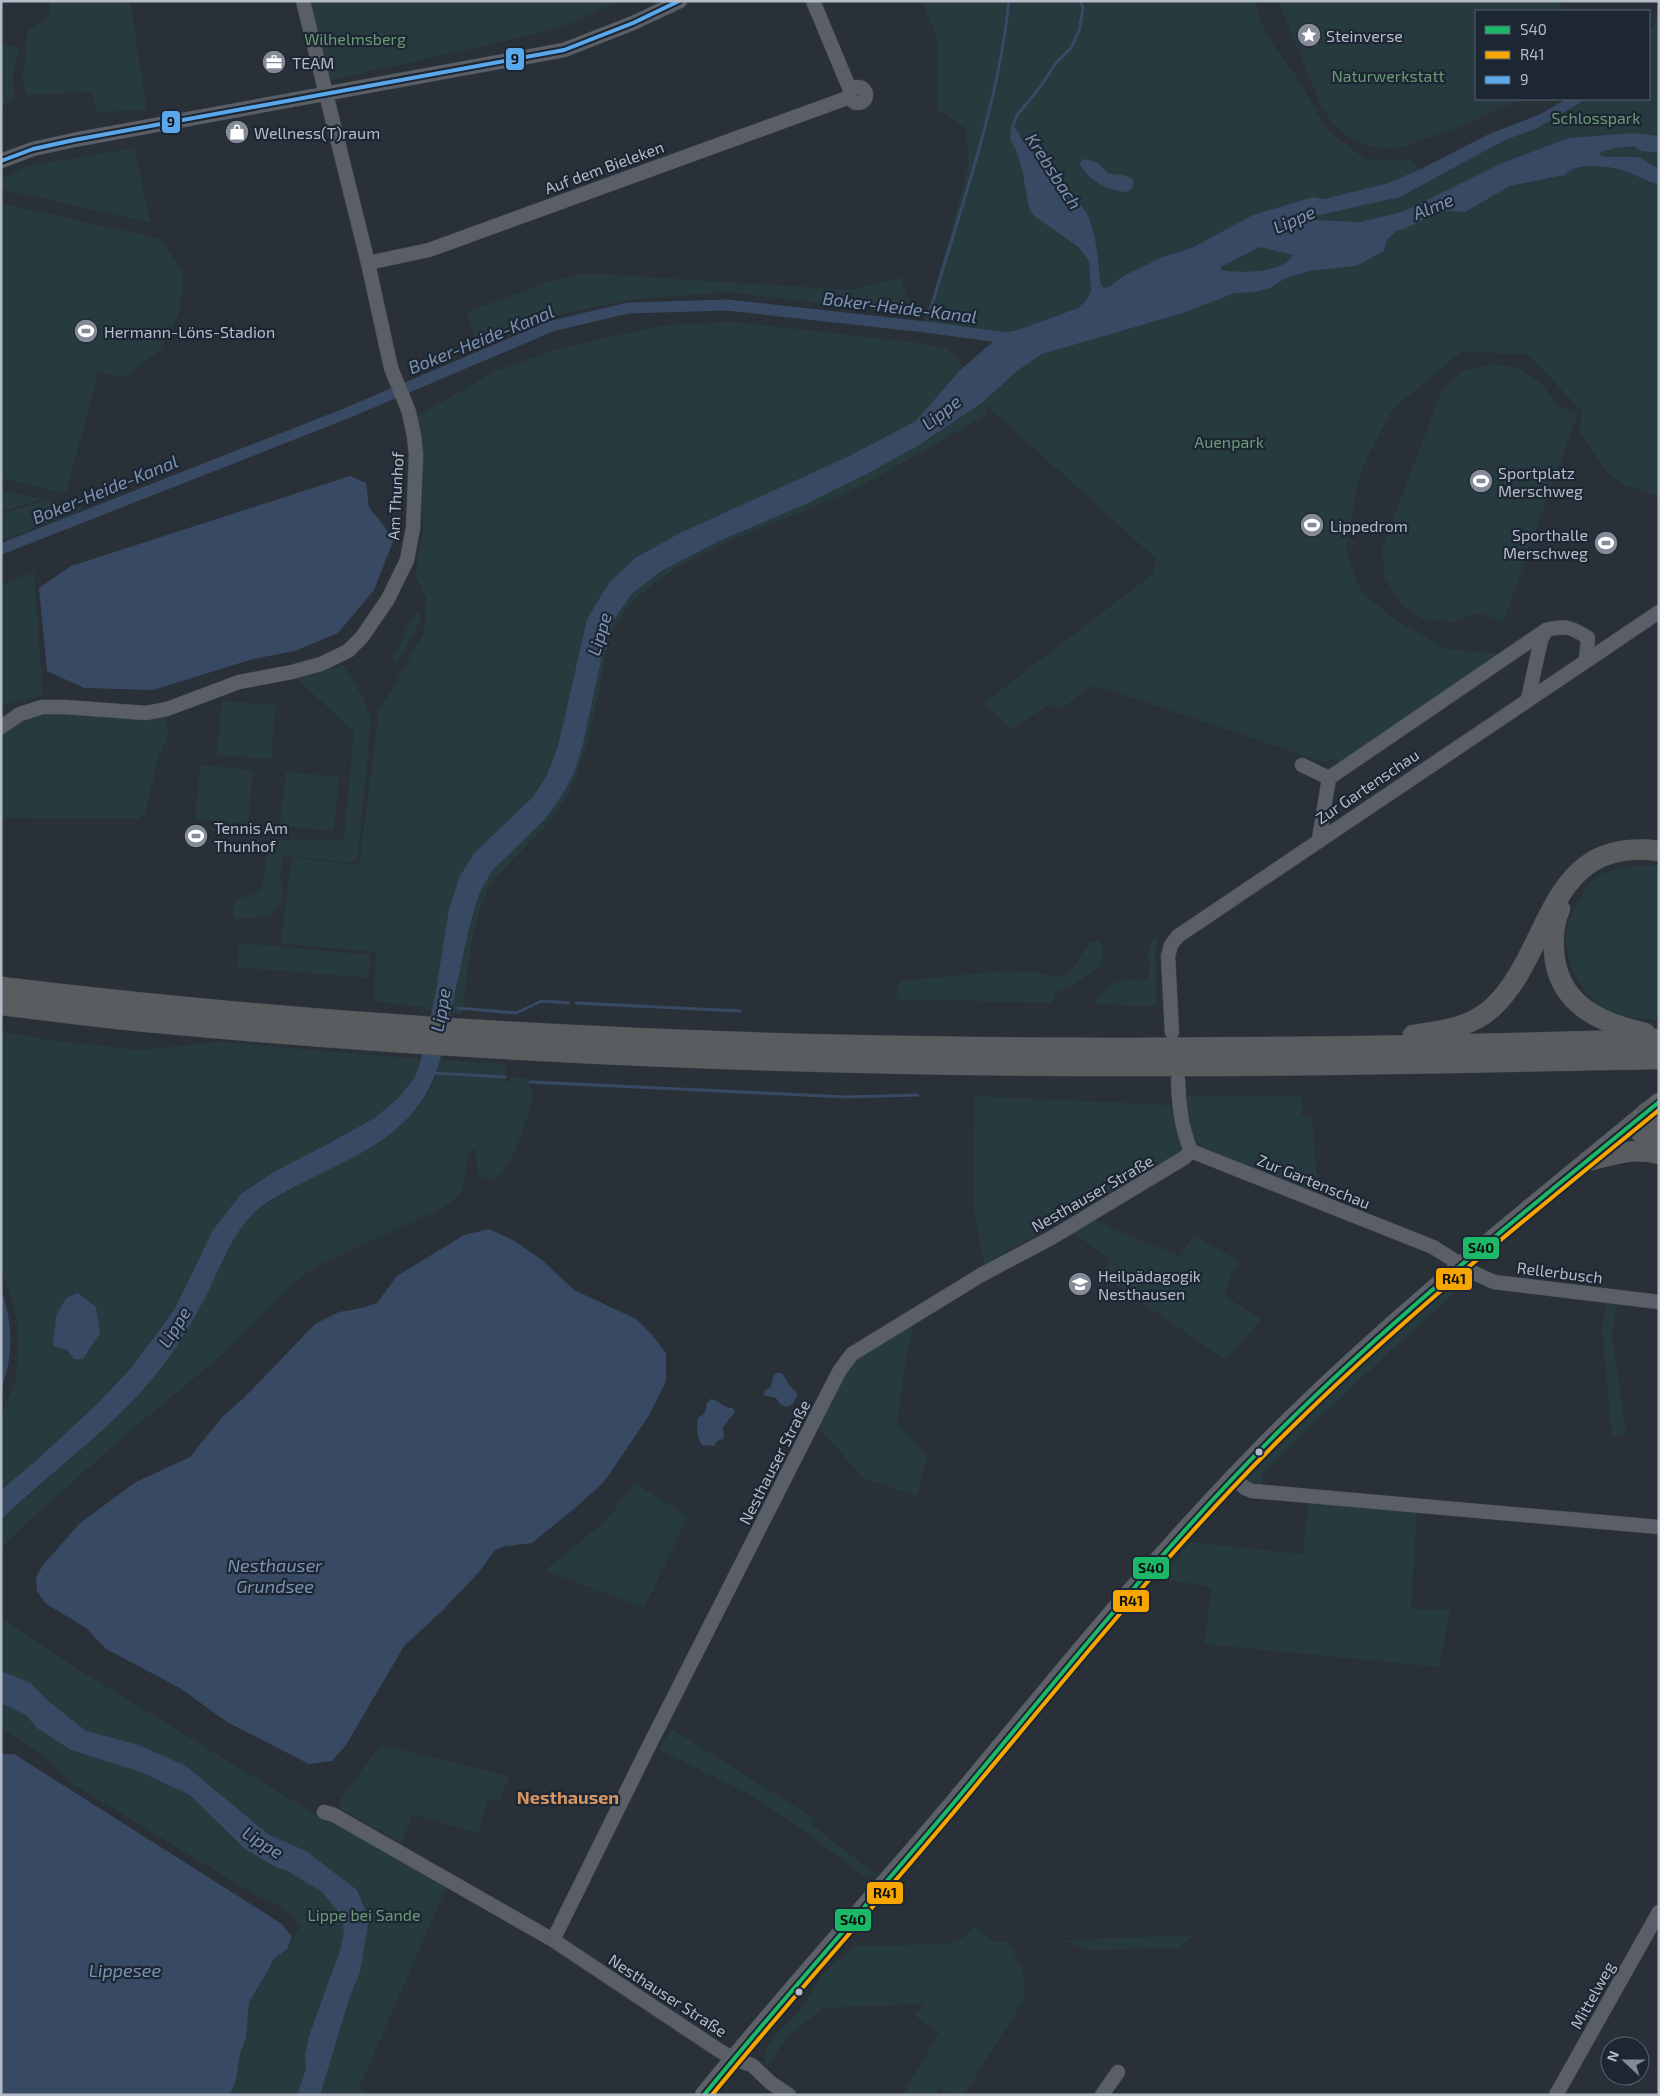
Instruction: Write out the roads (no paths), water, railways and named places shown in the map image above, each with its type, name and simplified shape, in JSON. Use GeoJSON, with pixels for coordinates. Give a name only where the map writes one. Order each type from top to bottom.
{"type":"FeatureCollection","features":[{"type":"Feature","properties":{"kind":"highway"},"geometry":{"type":"LineString","coordinates":[[1332,1048],[1453,1029],[1471,1022],[1491,1009],[1506,992],[1522,969],[1546,917],[1560,893],[1580,870],[1617,851],[1640,848],[1659,851]]}},
{"type":"Feature","properties":{"kind":"highway"},"geometry":{"type":"LineString","coordinates":[[1659,856],[1639,854],[1618,856],[1582,875],[1566,896],[1555,919],[1553,938],[1554,961],[1560,977],[1567,992],[1580,1006],[1601,1020],[1615,1026],[1659,1037]]}},
{"type":"Feature","properties":{"kind":"highway"},"geometry":{"type":"LineString","coordinates":[[1,987],[142,1004],[362,1022],[718,1041],[1018,1048],[1332,1048],[1659,1037]]}},
{"type":"Feature","properties":{"kind":"highway"},"geometry":{"type":"LineString","coordinates":[[1,1005],[154,1023],[352,1040],[512,1049],[838,1062],[1140,1066],[1345,1065],[1658,1059]]}},
{"type":"Feature","properties":{"kind":"highway"},"geometry":{"type":"LineString","coordinates":[[1646,1113],[1659,1128]]}},
{"type":"Feature","properties":{"kind":"highway"},"geometry":{"type":"LineString","coordinates":[[1588,1161],[1631,1151],[1659,1153],[1646,1113]]}},
{"type":"Feature","properties":{"kind":"main road"},"geometry":{"type":"LineString","coordinates":[[704,2095],[897,1870],[1119,1606],[1278,1432],[1462,1265],[1646,1113]]}},
{"type":"Feature","properties":{"kind":"street","name":"Am Thunhof"},"geometry":{"type":"LineString","coordinates":[[1,727],[20,714],[42,708],[65,707],[146,713],[167,709],[239,682],[292,672],[321,664],[348,651],[368,630],[388,599],[406,560],[413,528],[416,455],[414,436],[406,404],[392,372],[368,263],[303,1]]}},
{"type":"Feature","properties":{"kind":"street"},"geometry":{"type":"LineString","coordinates":[[1,161],[74,140],[564,50],[624,27],[680,1]]}},
{"type":"Feature","properties":{"kind":"street","name":"Auf dem Bieleken"},"geometry":{"type":"LineString","coordinates":[[368,263],[429,250],[850,94],[813,1]]}},
{"type":"Feature","properties":{"kind":"street","name":"Zur Gartenschau"},"geometry":{"type":"LineString","coordinates":[[1172,1032],[1168,956],[1171,945],[1178,936],[1659,612]]}},
{"type":"Feature","properties":{"kind":"street"},"geometry":{"type":"LineString","coordinates":[[1319,840],[1329,778],[1546,630],[1560,626],[1577,630],[1588,638],[1586,660]]}},
{"type":"Feature","properties":{"kind":"street"},"geometry":{"type":"LineString","coordinates":[[1528,699],[1541,640],[1546,630]]}},
{"type":"Feature","properties":{"kind":"street"},"geometry":{"type":"LineString","coordinates":[[1302,765],[1329,778]]}},
{"type":"Feature","properties":{"kind":"street"},"geometry":{"type":"LineString","coordinates":[[1178,1080],[1179,1111],[1183,1132],[1191,1151]]}},
{"type":"Feature","properties":{"kind":"street","name":"Zur Gartenschau"},"geometry":{"type":"LineString","coordinates":[[1191,1151],[1433,1247],[1462,1265]]}},
{"type":"Feature","properties":{"kind":"street","name":"Nesthauser Straße"},"geometry":{"type":"LineString","coordinates":[[553,1940],[646,1750],[660,1728],[827,1394],[840,1370],[852,1354],[981,1275],[1051,1238],[1184,1158],[1191,1151]]}},
{"type":"Feature","properties":{"kind":"street","name":"Rellerbusch"},"geometry":{"type":"LineString","coordinates":[[1462,1265],[1494,1282],[1659,1302]]}},
{"type":"Feature","properties":{"kind":"street"},"geometry":{"type":"LineString","coordinates":[[1234,1478],[1252,1492],[1659,1527]]}},
{"type":"Feature","properties":{"kind":"street","name":"Nesthauser Straße"},"geometry":{"type":"LineString","coordinates":[[324,1812],[334,1815],[553,1940],[734,2059],[752,2064],[771,2083],[789,2095]]}},
{"type":"Feature","properties":{"kind":"street","name":"Mittelweg"},"geometry":{"type":"LineString","coordinates":[[1556,2095],[1659,1912]]}},
{"type":"Feature","properties":{"kind":"street"},"geometry":{"type":"LineString","coordinates":[[1102,2095],[1118,2072]]}},
{"type":"Feature","properties":{"kind":"water"},"geometry":{"type":"Polygon","coordinates":[[[1564,100],[1584,100],[1536,129],[1505,140],[1400,197],[1315,216],[1315,220],[1360,222],[1402,212],[1502,163],[1568,138],[1633,133],[1659,136],[1659,153],[1641,151],[1634,146],[1601,152],[1600,155],[1606,157],[1639,157],[1659,169],[1659,184],[1649,182],[1618,169],[1587,166],[1570,170],[1565,175],[1510,186],[1465,212],[1450,211],[1439,213],[1396,231],[1387,240],[1384,251],[1356,266],[1309,271],[1284,279],[1271,288],[1255,292],[1235,293],[1180,314],[1042,354],[1017,371],[983,402],[919,445],[865,475],[804,505],[717,542],[660,572],[632,594],[613,621],[604,646],[583,744],[575,771],[564,792],[545,819],[492,871],[480,892],[470,924],[440,1060],[431,1084],[419,1104],[405,1121],[371,1147],[279,1195],[252,1214],[224,1257],[191,1323],[158,1372],[122,1412],[1,1520],[1,1490],[39,1458],[98,1403],[132,1367],[174,1310],[213,1230],[241,1194],[273,1172],[376,1117],[399,1097],[415,1077],[435,997],[449,909],[460,876],[475,852],[533,797],[547,775],[558,746],[587,619],[609,583],[635,558],[680,533],[849,456],[916,421],[959,371],[1000,338],[1001,333],[1018,330],[1078,308],[1088,298],[1091,290],[1089,262],[1084,254],[1078,247],[1033,215],[1029,208],[1022,169],[1016,150],[1010,140],[1012,122],[1022,140],[1082,206],[1088,216],[1095,238],[1101,285],[1104,288],[1109,287],[1123,276],[1165,256],[1192,248],[1253,215],[1313,197],[1324,199],[1385,184],[1421,169],[1489,134],[1541,114],[1564,100]],[[1260,247],[1221,267],[1221,270],[1239,272],[1260,271],[1280,266],[1293,255],[1260,247]]]}},
{"type":"Feature","properties":{"kind":"water"},"geometry":{"type":"Polygon","coordinates":[[[1084,159],[1096,162],[1109,174],[1123,175],[1133,179],[1133,187],[1127,192],[1113,190],[1100,184],[1088,175],[1079,163],[1084,159]]]}},
{"type":"Feature","properties":{"kind":"water"},"geometry":{"type":"Polygon","coordinates":[[[350,476],[366,483],[369,507],[394,539],[374,590],[338,633],[295,651],[253,659],[153,690],[84,688],[47,671],[39,588],[71,566],[350,476]]]}},
{"type":"Feature","properties":{"kind":"water","name":"Nesthauser Grundsee"},"geometry":{"type":"Polygon","coordinates":[[[489,1229],[513,1240],[542,1260],[574,1290],[636,1319],[666,1353],[666,1381],[648,1417],[604,1482],[532,1543],[505,1546],[494,1551],[480,1571],[442,1611],[404,1646],[346,1745],[332,1761],[309,1764],[227,1722],[180,1688],[106,1649],[86,1628],[45,1603],[37,1591],[36,1577],[43,1565],[80,1523],[136,1482],[190,1457],[222,1417],[245,1397],[315,1324],[339,1312],[377,1303],[397,1276],[464,1235],[489,1229]]]}},
{"type":"Feature","properties":{"kind":"water"},"geometry":{"type":"Polygon","coordinates":[[[1,1290],[10,1326],[10,1352],[1,1388],[1,1290]]]}},
{"type":"Feature","properties":{"kind":"water"},"geometry":{"type":"Polygon","coordinates":[[[78,1293],[96,1307],[100,1333],[83,1359],[74,1359],[67,1350],[53,1346],[56,1316],[66,1298],[78,1293]]]}},
{"type":"Feature","properties":{"kind":"water"},"geometry":{"type":"Polygon","coordinates":[[[776,1373],[781,1373],[796,1391],[797,1396],[793,1404],[786,1407],[780,1404],[776,1398],[763,1395],[764,1391],[771,1387],[773,1376],[776,1373]]]}},
{"type":"Feature","properties":{"kind":"water"},"geometry":{"type":"Polygon","coordinates":[[[711,1399],[733,1408],[735,1412],[723,1427],[723,1439],[717,1441],[714,1446],[702,1445],[697,1428],[698,1418],[705,1413],[707,1403],[711,1399]]]}},
{"type":"Feature","properties":{"kind":"water","name":"Lippe"},"geometry":{"type":"Polygon","coordinates":[[[1,1671],[31,1683],[47,1700],[86,1731],[136,1744],[186,1766],[269,1835],[306,1851],[357,1890],[369,1919],[360,1972],[349,1999],[320,2095],[297,2095],[306,2069],[305,2055],[309,2036],[341,1948],[344,1931],[341,1915],[322,1892],[286,1870],[277,1868],[245,1849],[190,1795],[141,1772],[71,1750],[37,1728],[26,1715],[1,1703],[1,1671]]]}},
{"type":"Feature","properties":{"kind":"water","name":"Lippesee"},"geometry":{"type":"Polygon","coordinates":[[[1,1754],[14,1754],[282,1924],[292,1937],[288,1948],[273,1960],[249,2002],[246,2038],[240,2054],[236,2080],[230,2095],[1,2095],[1,1754]]]}},
{"type":"Feature","properties":{"kind":"waterway"},"geometry":{"type":"LineString","coordinates":[[931,308],[987,118],[1004,40],[1009,1]]}},
{"type":"Feature","properties":{"kind":"waterway","name":"Krebsbach"},"geometry":{"type":"LineString","coordinates":[[1012,128],[1017,115],[1038,90],[1056,63],[1071,48],[1079,31],[1083,8],[1080,1]]}},
{"type":"Feature","properties":{"kind":"waterway","name":"Boker-Heide-Kanal"},"geometry":{"type":"LineString","coordinates":[[1,549],[347,413],[552,326],[628,308],[727,305],[926,327],[1014,339]]}},
{"type":"Feature","properties":{"kind":"waterway","name":"Lippe"},"geometry":{"type":"LineString","coordinates":[[458,1008],[516,1013],[542,1001],[569,1003]]}},
{"type":"Feature","properties":{"kind":"waterway"},"geometry":{"type":"LineString","coordinates":[[576,1003],[740,1011]]}},
{"type":"Feature","properties":{"kind":"waterway"},"geometry":{"type":"LineString","coordinates":[[433,1073],[505,1077]]}},
{"type":"Feature","properties":{"kind":"waterway"},"geometry":{"type":"LineString","coordinates":[[530,1082],[846,1097],[918,1095]]}},
{"type":"Feature","properties":{"kind":"place","name":"Steinverse"},"geometry":{"type":"Point","coordinates":[1309,35]}},
{"type":"Feature","properties":{"kind":"place","name":"TEAM"},"geometry":{"type":"Point","coordinates":[274,62]}},
{"type":"Feature","properties":{"kind":"place","name":"Wellness(T)raum"},"geometry":{"type":"Point","coordinates":[237,132]}},
{"type":"Feature","properties":{"kind":"place","name":"Hermann-Löns-Stadion"},"geometry":{"type":"Point","coordinates":[86,331]}},
{"type":"Feature","properties":{"kind":"place","name":"Sportplatz Merschweg"},"geometry":{"type":"Point","coordinates":[1481,481]}},
{"type":"Feature","properties":{"kind":"place","name":"Lippedrom"},"geometry":{"type":"Point","coordinates":[1312,525]}},
{"type":"Feature","properties":{"kind":"place","name":"Sporthalle Merschweg"},"geometry":{"type":"Point","coordinates":[1606,543]}},
{"type":"Feature","properties":{"kind":"place","name":"Tennis Am Thunhof"},"geometry":{"type":"Point","coordinates":[196,836]}},
{"type":"Feature","properties":{"kind":"place","name":"Heilpädagogik Nesthausen"},"geometry":{"type":"Point","coordinates":[1080,1284]}},
{"type":"Feature","properties":{"kind":"district","name":"Nesthausen"},"geometry":{"type":"Point","coordinates":[568,1797]}},
{"type":"Feature","properties":{"kind":"park label","name":"Wilhelmsberg"},"geometry":{"type":"Point","coordinates":[355,38]}},
{"type":"Feature","properties":{"kind":"park label","name":"Naturwerkstatt"},"geometry":{"type":"Point","coordinates":[1388,75]}},
{"type":"Feature","properties":{"kind":"park label","name":"Schlosspark"},"geometry":{"type":"Point","coordinates":[1596,117]}},
{"type":"Feature","properties":{"kind":"park label","name":"Auenpark"},"geometry":{"type":"Point","coordinates":[1229,441]}},
{"type":"Feature","properties":{"kind":"park label","name":"Lippe bei Sande"},"geometry":{"type":"Point","coordinates":[364,1914]}},
{"type":"Feature","properties":{"kind":"water label","name":"Alme"},"geometry":{"type":"Point","coordinates":[1433,206]}}]}
